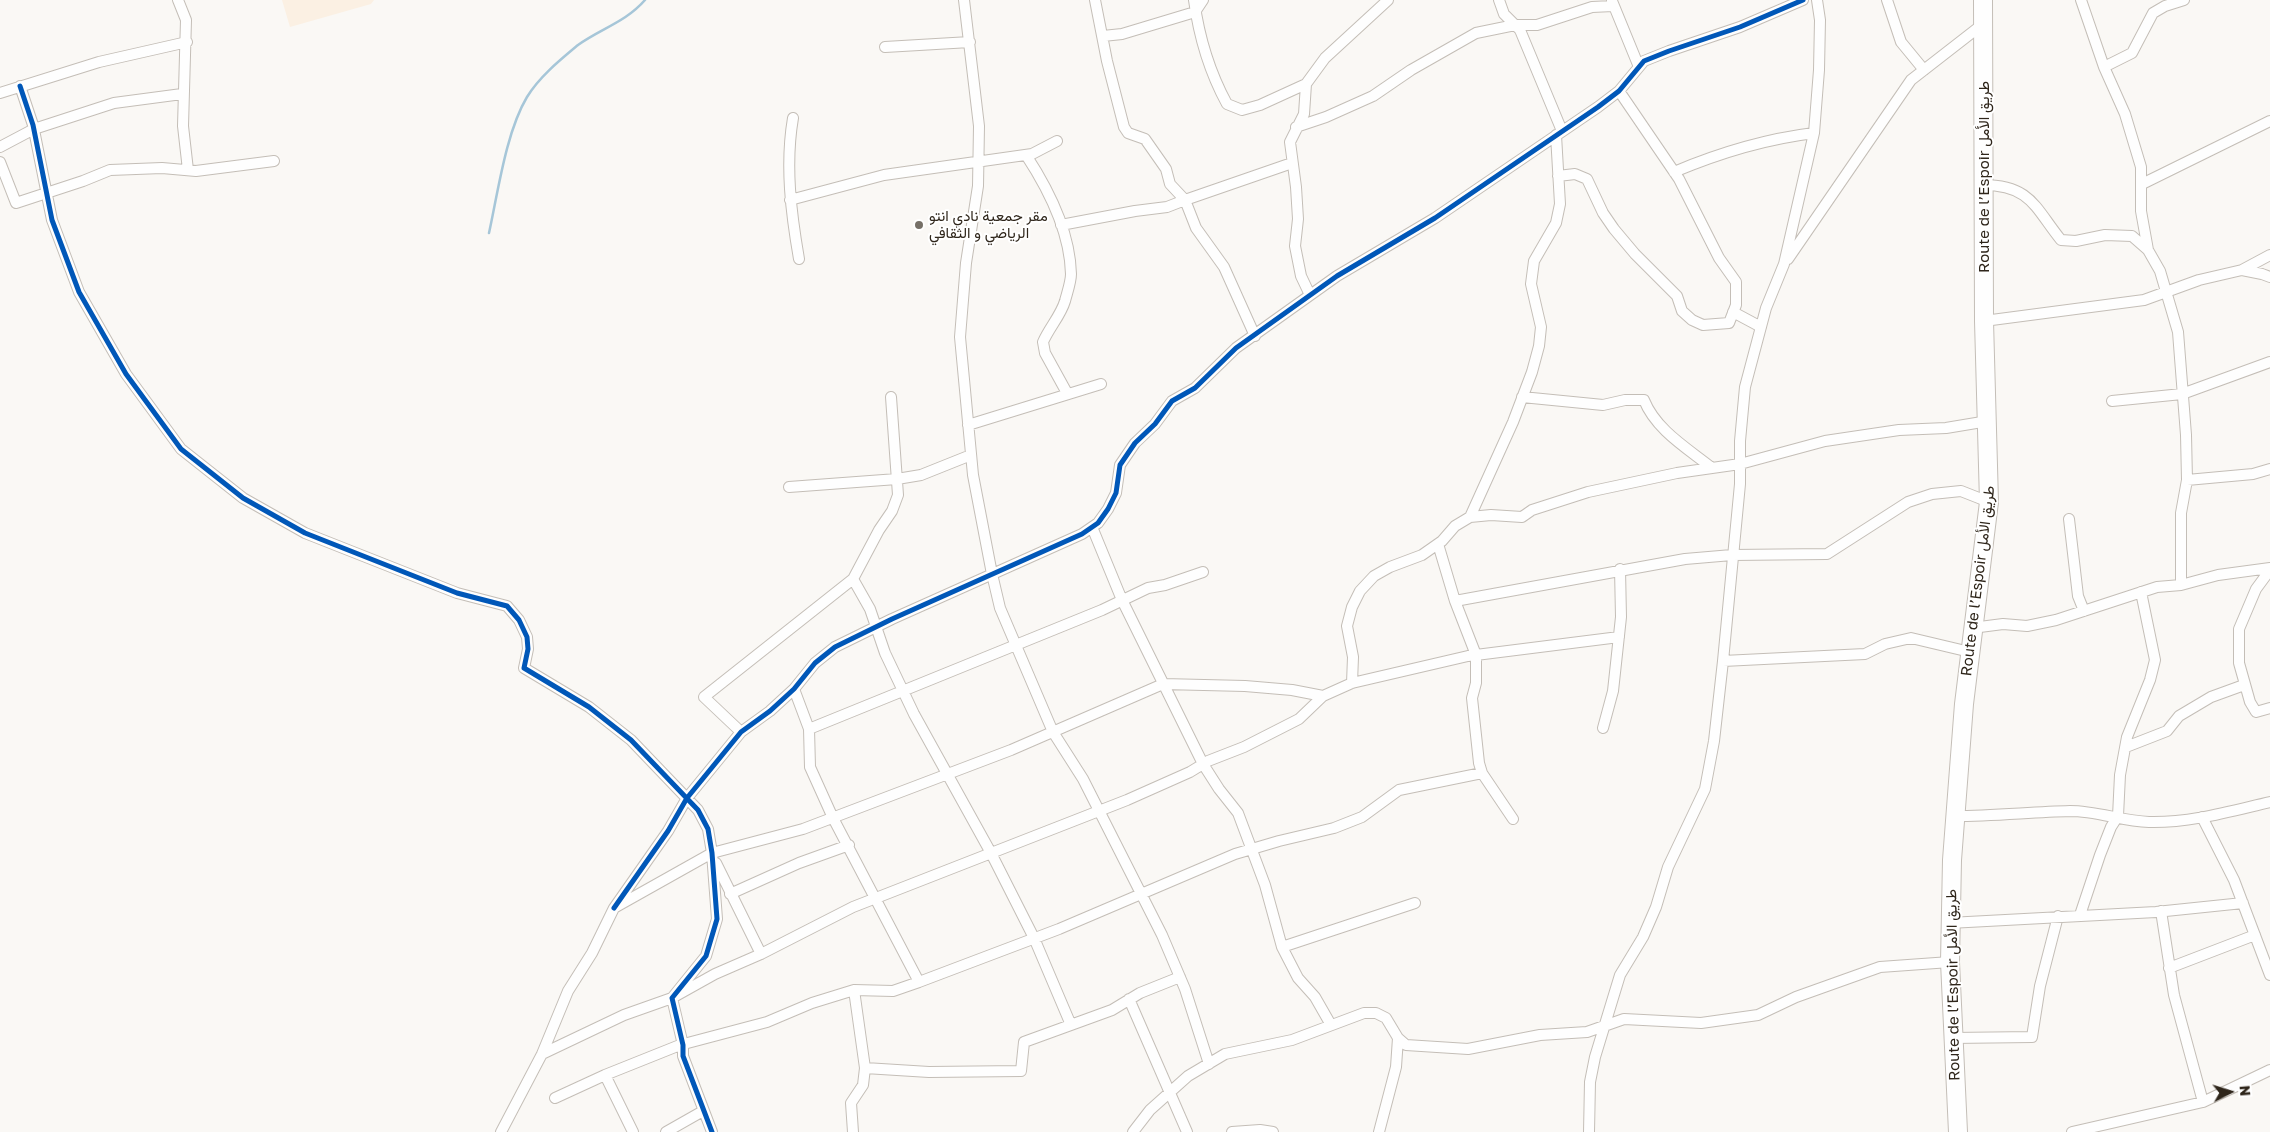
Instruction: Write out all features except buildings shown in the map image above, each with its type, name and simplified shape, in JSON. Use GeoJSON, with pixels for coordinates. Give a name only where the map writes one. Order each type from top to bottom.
{"type":"FeatureCollection","features":[{"type":"Feature","properties":{"kind":"highway","name":"Route de l’Espoir طريق الأمل"},"geometry":{"type":"LineString","coordinates":[[1958,1132],[1952,1038],[1949,923],[1954,816],[1972,628],[1984,556],[1990,502],[1984,321],[1983,0]]}},
{"type":"Feature","properties":{"kind":"street"},"geometry":{"type":"LineString","coordinates":[[178,0],[186,20],[187,42],[182,94],[182,126],[188,170]]}},
{"type":"Feature","properties":{"kind":"street"},"geometry":{"type":"LineString","coordinates":[[964,0],[979,126],[978,186],[966,263],[960,337],[971,455],[992,574],[1000,608],[1053,732],[1083,779],[1098,811],[1143,894],[1180,977],[1209,1064]]}},
{"type":"Feature","properties":{"kind":"street"},"geometry":{"type":"LineString","coordinates":[[1095,0],[1124,127],[1128,133],[1145,139],[1166,169],[1170,184],[1185,200],[1196,228],[1224,267],[1255,336]]}},
{"type":"Feature","properties":{"kind":"street"},"geometry":{"type":"LineString","coordinates":[[1194,0],[1198,30],[1214,82],[1226,104],[1242,110],[1260,105],[1306,84],[1325,58],[1388,0]]}},
{"type":"Feature","properties":{"kind":"street"},"geometry":{"type":"LineString","coordinates":[[1103,36],[1122,34],[1195,12],[1204,0]]}},
{"type":"Feature","properties":{"kind":"street"},"geometry":{"type":"LineString","coordinates":[[1470,517],[1532,372],[1540,336],[1540,327],[1531,284],[1534,260],[1556,223],[1560,204],[1558,176],[1559,133],[1520,30],[1504,14],[1499,0]]}},
{"type":"Feature","properties":{"kind":"street"},"geometry":{"type":"LineString","coordinates":[[501,1132],[542,1054],[568,990],[592,952],[614,908],[668,831],[687,798],[741,732],[770,711],[794,689],[815,663],[828,652],[876,627],[1082,534],[1098,523],[1108,509],[1116,493],[1120,465],[1135,443],[1155,424],[1172,401],[1195,388],[1236,348],[1337,276],[1434,218],[1619,91],[1644,61],[1669,50],[1740,27],[1803,0]]}},
{"type":"Feature","properties":{"kind":"street"},"geometry":{"type":"LineString","coordinates":[[1589,1132],[1590,1082],[1595,1057],[1620,975],[1646,930],[1656,907],[1668,866],[1705,789],[1714,741],[1723,661],[1740,484],[1740,441],[1745,387],[1766,308],[1784,264],[1814,133],[1819,70],[1820,20],[1816,0]]}},
{"type":"Feature","properties":{"kind":"street"},"geometry":{"type":"LineString","coordinates":[[1887,0],[1901,42],[1924,70]]}},
{"type":"Feature","properties":{"kind":"street"},"geometry":{"type":"LineString","coordinates":[[2081,0],[2104,67],[2125,114],[2141,167],[2141,211],[2148,250]]}},
{"type":"Feature","properties":{"kind":"street"},"geometry":{"type":"LineString","coordinates":[[2104,67],[2132,53],[2153,14],[2165,6],[2184,0]]}},
{"type":"Feature","properties":{"kind":"street"},"geometry":{"type":"LineString","coordinates":[[1296,128],[1373,96],[1411,70],[1476,33],[1515,25],[1537,25],[1592,7],[1612,3],[1639,67]]}},
{"type":"Feature","properties":{"kind":"street"},"geometry":{"type":"LineString","coordinates":[[1784,264],[1911,80],[1983,24]]}},
{"type":"Feature","properties":{"kind":"street"},"geometry":{"type":"LineString","coordinates":[[0,92],[99,62],[187,42]]}},
{"type":"Feature","properties":{"kind":"street"},"geometry":{"type":"LineString","coordinates":[[885,47],[970,42]]}},
{"type":"Feature","properties":{"kind":"street"},"geometry":{"type":"LineString","coordinates":[[1306,84],[1304,114],[1290,142],[1297,203],[1296,246],[1301,276],[1310,295]]}},
{"type":"Feature","properties":{"kind":"street"},"geometry":{"type":"LineString","coordinates":[[20,86],[34,129],[52,220],[79,292],[126,374],[181,449],[243,498],[305,533],[457,593],[507,606],[519,620],[526,637],[528,649],[524,668],[589,707],[631,740],[698,810],[708,829],[712,853],[717,919],[706,956],[672,998]]}},
{"type":"Feature","properties":{"kind":"street"},"geometry":{"type":"LineString","coordinates":[[1558,176],[1575,174],[1587,179],[1603,213],[1614,229],[1635,254],[1677,296],[1682,311],[1692,320],[1703,325],[1728,323],[1736,306],[1736,282],[1719,258],[1674,172],[1619,91]]}},
{"type":"Feature","properties":{"kind":"street"},"geometry":{"type":"LineString","coordinates":[[0,147],[34,129],[114,103],[182,94]]}},
{"type":"Feature","properties":{"kind":"street"},"geometry":{"type":"LineString","coordinates":[[793,118],[790,132],[790,200],[799,259]]}},
{"type":"Feature","properties":{"kind":"street"},"geometry":{"type":"LineString","coordinates":[[2142,184],[2270,121]]}},
{"type":"Feature","properties":{"kind":"street"},"geometry":{"type":"LineString","coordinates":[[1674,172],[1711,156],[1771,140],[1814,133]]}},
{"type":"Feature","properties":{"kind":"street"},"geometry":{"type":"LineString","coordinates":[[790,200],[884,175],[1026,155],[1058,141]]}},
{"type":"Feature","properties":{"kind":"street"},"geometry":{"type":"LineString","coordinates":[[1026,155],[1040,176],[1061,225],[1071,275],[1064,303],[1043,342],[1045,353],[1067,393]]}},
{"type":"Feature","properties":{"kind":"street"},"geometry":{"type":"LineString","coordinates":[[0,162],[16,202],[110,170],[188,170],[274,160]]}},
{"type":"Feature","properties":{"kind":"street"},"geometry":{"type":"LineString","coordinates":[[1061,225],[1134,211],[1167,207],[1292,162]]}},
{"type":"Feature","properties":{"kind":"street"},"geometry":{"type":"LineString","coordinates":[[1983,186],[2002,185],[2034,202],[2061,240],[2076,241],[2105,235],[2132,236],[2148,250],[2160,271],[2178,332],[2187,480],[2181,513],[2181,585]]}},
{"type":"Feature","properties":{"kind":"street"},"geometry":{"type":"LineString","coordinates":[[1984,321],[2144,300],[2166,293],[2179,286],[2242,270],[2270,255]]}},
{"type":"Feature","properties":{"kind":"street"},"geometry":{"type":"LineString","coordinates":[[2242,270],[2270,277]]}},
{"type":"Feature","properties":{"kind":"street"},"geometry":{"type":"LineString","coordinates":[[1733,312],[1761,327]]}},
{"type":"Feature","properties":{"kind":"street"},"geometry":{"type":"LineString","coordinates":[[2112,401],[2182,394],[2270,362]]}},
{"type":"Feature","properties":{"kind":"street"},"geometry":{"type":"LineString","coordinates":[[968,425],[1101,384]]}},
{"type":"Feature","properties":{"kind":"street"},"geometry":{"type":"LineString","coordinates":[[741,732],[704,697],[853,579],[879,530],[892,511],[898,495],[891,397]]}},
{"type":"Feature","properties":{"kind":"street"},"geometry":{"type":"LineString","coordinates":[[1522,397],[1603,404],[1625,400],[1644,400],[1650,414],[1661,426],[1712,468]]}},
{"type":"Feature","properties":{"kind":"street"},"geometry":{"type":"LineString","coordinates":[[1352,683],[1353,657],[1347,626],[1352,607],[1360,591],[1374,576],[1390,567],[1422,556],[1438,544],[1455,526],[1470,517],[1491,515],[1522,517],[1532,510],[1588,492],[1740,464],[1824,440],[1899,430],[1946,428],[1988,421]]}},
{"type":"Feature","properties":{"kind":"street"},"geometry":{"type":"LineString","coordinates":[[789,487],[897,479],[920,475],[971,455]]}},
{"type":"Feature","properties":{"kind":"street"},"geometry":{"type":"LineString","coordinates":[[2187,480],[2253,474],[2270,469]]}},
{"type":"Feature","properties":{"kind":"street"},"geometry":{"type":"LineString","coordinates":[[1455,601],[1535,588],[1620,569],[1684,558],[1732,555],[1827,554],[1892,510],[1932,494],[1961,491],[1990,502]]}},
{"type":"Feature","properties":{"kind":"street"},"geometry":{"type":"LineString","coordinates":[[2069,519],[2078,596],[2084,611]]}},
{"type":"Feature","properties":{"kind":"street"},"geometry":{"type":"LineString","coordinates":[[1092,527],[1122,600],[1203,764],[1219,790],[1238,813],[1252,849],[1282,947],[1298,978],[1315,997],[1331,1025]]}},
{"type":"Feature","properties":{"kind":"street"},"geometry":{"type":"LineString","coordinates":[[1438,544],[1455,601],[1472,640],[1476,655],[1476,683],[1472,698],[1479,763],[1482,773],[1513,819]]}},
{"type":"Feature","properties":{"kind":"street"},"geometry":{"type":"LineString","coordinates":[[1603,728],[1613,691],[1619,637],[1622,590],[1620,569]]}},
{"type":"Feature","properties":{"kind":"street"},"geometry":{"type":"LineString","coordinates":[[1972,628],[2003,624],[2028,626],[2056,620],[2156,587],[2181,585],[2218,575],[2270,569]]}},
{"type":"Feature","properties":{"kind":"street"},"geometry":{"type":"LineString","coordinates":[[2270,569],[2256,589],[2239,629],[2239,664],[2244,685],[2256,712],[2270,708]]}},
{"type":"Feature","properties":{"kind":"street"},"geometry":{"type":"LineString","coordinates":[[809,729],[1148,588],[1165,585],[1203,572]]}},
{"type":"Feature","properties":{"kind":"street"},"geometry":{"type":"LineString","coordinates":[[853,579],[870,609],[885,653],[903,691],[991,853],[1034,938],[1071,1025]]}},
{"type":"Feature","properties":{"kind":"street"},"geometry":{"type":"LineString","coordinates":[[2080,915],[2105,842],[2118,816],[2120,775],[2126,747],[2154,660],[2142,592]]}},
{"type":"Feature","properties":{"kind":"street"},"geometry":{"type":"LineString","coordinates":[[542,1054],[624,1015],[672,998],[715,974],[761,954],[853,907],[1098,811],[1181,776],[1203,764],[1244,747],[1299,718],[1323,696],[1352,683],[1476,655],[1619,637]]}},
{"type":"Feature","properties":{"kind":"street"},"geometry":{"type":"LineString","coordinates":[[1723,661],[1865,654],[1885,644],[1911,638],[1970,652]]}},
{"type":"Feature","properties":{"kind":"street"},"geometry":{"type":"LineString","coordinates":[[614,908],[712,853],[803,829],[834,818],[1053,732],[1163,684],[1212,684],[1273,688],[1323,696]]}},
{"type":"Feature","properties":{"kind":"street"},"geometry":{"type":"LineString","coordinates":[[2126,747],[2167,731],[2179,716],[2211,697],[2244,685]]}},
{"type":"Feature","properties":{"kind":"street"},"geometry":{"type":"LineString","coordinates":[[794,689],[809,729],[810,767],[834,818],[878,898],[920,982]]}},
{"type":"Feature","properties":{"kind":"street"},"geometry":{"type":"LineString","coordinates":[[555,1098],[605,1074],[683,1045],[767,1022],[812,1003],[854,990],[892,991],[920,982],[1034,938],[1252,849],[1334,828],[1362,817],[1399,790],[1482,773]]}},
{"type":"Feature","properties":{"kind":"street"},"geometry":{"type":"LineString","coordinates":[[1954,816],[2069,811],[2097,812],[2136,821],[2152,822],[2202,817],[2270,802]]}},
{"type":"Feature","properties":{"kind":"street"},"geometry":{"type":"LineString","coordinates":[[2202,817],[2243,903],[2270,975]]}},
{"type":"Feature","properties":{"kind":"street"},"geometry":{"type":"LineString","coordinates":[[730,894],[800,863],[848,845]]}},
{"type":"Feature","properties":{"kind":"street"},"geometry":{"type":"LineString","coordinates":[[712,853],[730,894],[761,954]]}},
{"type":"Feature","properties":{"kind":"street"},"geometry":{"type":"LineString","coordinates":[[1282,947],[1415,903]]}},
{"type":"Feature","properties":{"kind":"street"},"geometry":{"type":"LineString","coordinates":[[1949,923],[2161,912],[2243,903]]}},
{"type":"Feature","properties":{"kind":"street"},"geometry":{"type":"LineString","coordinates":[[2161,912],[2169,968],[2203,1102]]}},
{"type":"Feature","properties":{"kind":"street"},"geometry":{"type":"LineString","coordinates":[[1952,1038],[2032,1037],[2040,986],[2058,916]]}},
{"type":"Feature","properties":{"kind":"street"},"geometry":{"type":"LineString","coordinates":[[2169,968],[2255,935]]}},
{"type":"Feature","properties":{"kind":"street"},"geometry":{"type":"LineString","coordinates":[[1133,1132],[1150,1110],[1188,1076],[1225,1054],[1292,1040],[1364,1013],[1376,1014],[1386,1018],[1398,1038],[1406,1045],[1468,1049],[1540,1035],[1587,1032],[1624,1019],[1701,1023],[1758,1015],[1796,997],[1880,967],[1950,962]]}},
{"type":"Feature","properties":{"kind":"street"},"geometry":{"type":"LineString","coordinates":[[865,1068],[928,1072],[1021,1071],[1024,1042],[1112,1010],[1140,993],[1180,977]]}},
{"type":"Feature","properties":{"kind":"street"},"geometry":{"type":"LineString","coordinates":[[853,1132],[852,1103],[863,1085],[865,1068],[854,1006],[854,990]]}},
{"type":"Feature","properties":{"kind":"street"},"geometry":{"type":"LineString","coordinates":[[672,998],[683,1045],[683,1056],[712,1132]]}},
{"type":"Feature","properties":{"kind":"street"},"geometry":{"type":"LineString","coordinates":[[1129,999],[1168,1093],[1187,1132]]}},
{"type":"Feature","properties":{"kind":"street"},"geometry":{"type":"LineString","coordinates":[[1379,1132],[1396,1067],[1398,1038]]}},
{"type":"Feature","properties":{"kind":"street"},"geometry":{"type":"LineString","coordinates":[[2072,1132],[2203,1102],[2270,1070]]}},
{"type":"Feature","properties":{"kind":"street"},"geometry":{"type":"LineString","coordinates":[[605,1074],[633,1132]]}},
{"type":"Feature","properties":{"kind":"street"},"geometry":{"type":"LineString","coordinates":[[666,1132],[703,1111]]}},
{"type":"Feature","properties":{"kind":"street"},"geometry":{"type":"LineString","coordinates":[[1232,1132],[1260,1130],[1273,1132]]}},
{"type":"Feature","properties":{"kind":"shaded area"},"geometry":{"type":"Polygon","coordinates":[[[282,0],[374,0],[371,4],[290,27],[282,0]]]}},
{"type":"Feature","properties":{"kind":"waterway"},"geometry":{"type":"LineString","coordinates":[[489,233],[499,181],[513,127],[527,97],[550,69],[578,45],[630,14],[645,0]]}},
{"type":"Feature","properties":{"kind":"cycle path"},"geometry":{"type":"LineString","coordinates":[[614,908],[668,831],[687,798],[741,732],[770,711],[794,689],[815,663],[835,647],[892,619],[1082,534],[1098,523],[1108,509],[1116,493],[1120,465],[1135,443],[1155,424],[1172,401],[1195,388],[1236,348],[1337,276],[1435,218],[1598,107],[1619,91],[1644,61],[1740,27],[1803,0]]}},
{"type":"Feature","properties":{"kind":"cycle path"},"geometry":{"type":"LineString","coordinates":[[20,86],[33,125],[52,220],[79,292],[126,374],[181,449],[243,498],[305,533],[457,593],[507,606],[519,620],[527,637],[528,649],[524,668],[589,707],[631,740],[698,810],[708,829],[712,853],[717,919],[706,956],[672,998],[683,1045],[683,1056],[712,1132]]}},
{"type":"Feature","properties":{"kind":"place","name":"مقر جمعية نادي انتو الرياضي و الثقافي"},"geometry":{"type":"Point","coordinates":[919,225]}}]}
